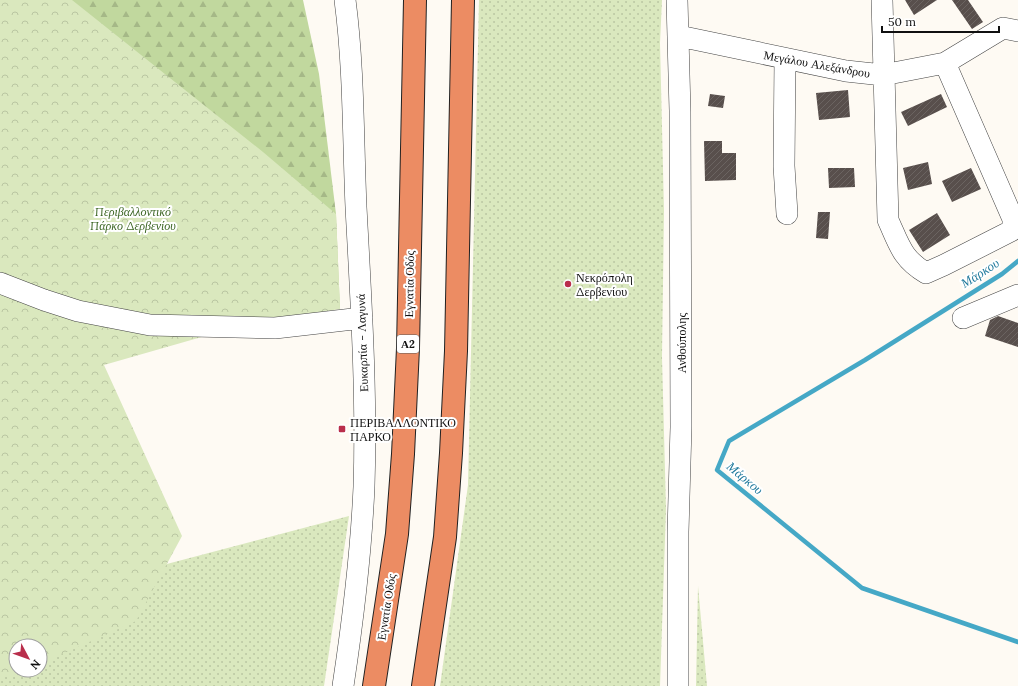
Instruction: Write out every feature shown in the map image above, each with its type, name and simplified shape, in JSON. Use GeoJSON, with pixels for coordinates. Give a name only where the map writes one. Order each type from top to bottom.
{"type":"FeatureCollection","features":[{"type":"Feature","properties":{"kind":"highway","name":"Εγνατία Οδός"},"geometry":{"type":"LineString","coordinates":[[374,686],[397,534],[403,454],[408,348],[415,0]]}},
{"type":"Feature","properties":{"kind":"highway"},"geometry":{"type":"LineString","coordinates":[[423,686],[445,537],[451,453],[456,351],[463,0]]}},
{"type":"Feature","properties":{"kind":"street","name":"Ευκαρπία - Λαγυνά"},"geometry":{"type":"LineString","coordinates":[[343,686],[358,573],[364,485],[362,318],[350,57],[345,0]]}},
{"type":"Feature","properties":{"kind":"street","name":"Ανθούπολης"},"geometry":{"type":"LineString","coordinates":[[677,0],[679,36],[681,427],[678,532],[678,686]]}},
{"type":"Feature","properties":{"kind":"street"},"geometry":{"type":"LineString","coordinates":[[882,0],[888,220],[903,253],[916,266],[926,273],[1011,230],[1014,226],[1013,219],[945,63]]}},
{"type":"Feature","properties":{"kind":"street","name":"Μεγάλου Αλεξάνδρου"},"geometry":{"type":"LineString","coordinates":[[679,36],[846,72],[883,75],[945,63],[1003,28],[1018,31]]}},
{"type":"Feature","properties":{"kind":"street"},"geometry":{"type":"LineString","coordinates":[[785,59],[784,166],[787,214]]}},
{"type":"Feature","properties":{"kind":"street"},"geometry":{"type":"LineString","coordinates":[[0,283],[78,311],[150,325],[275,328],[362,318]]}},
{"type":"Feature","properties":{"kind":"street"},"geometry":{"type":"LineString","coordinates":[[963,318],[1018,295]]}},
{"type":"Feature","properties":{"kind":"green space"},"geometry":{"type":"Polygon","coordinates":[[[0,0],[303,0],[319,74],[336,214],[340,309],[0,0]]]}},
{"type":"Feature","properties":{"kind":"green space","name":"Περιβαλλοντικό Πάρκο Δερβενίου"},"geometry":{"type":"Polygon","coordinates":[[[0,0],[72,0],[263,152],[336,214],[340,309],[247,324],[104,365],[182,536],[136,621],[48,660],[48,638],[8,638],[8,676],[0,679],[0,0]]]}},
{"type":"Feature","properties":{"kind":"green space","name":"Νεκρόπολη Δερβενίου"},"geometry":{"type":"Polygon","coordinates":[[[479,0],[662,0],[660,43],[664,211],[662,357],[666,509],[660,686],[440,686],[468,485],[479,0]]]}},
{"type":"Feature","properties":{"kind":"green space"},"geometry":{"type":"Polygon","coordinates":[[[349,516],[324,686],[0,686],[0,608],[349,516]]]}},
{"type":"Feature","properties":{"kind":"green space"},"geometry":{"type":"Polygon","coordinates":[[[698,586],[707,686],[696,686],[698,586]]]}},
{"type":"Feature","properties":{"kind":"building"},"geometry":{"type":"Polygon","coordinates":[[[905,0],[937,0],[914,15],[905,0]]]}},
{"type":"Feature","properties":{"kind":"building"},"geometry":{"type":"Polygon","coordinates":[[[952,0],[968,0],[983,22],[972,29],[952,0]]]}},
{"type":"Feature","properties":{"kind":"building"},"geometry":{"type":"Polygon","coordinates":[[[848,90],[850,117],[819,120],[816,93],[848,90]]]}},
{"type":"Feature","properties":{"kind":"building"},"geometry":{"type":"Polygon","coordinates":[[[710,94],[725,96],[723,108],[708,106],[710,94]]]}},
{"type":"Feature","properties":{"kind":"building"},"geometry":{"type":"Polygon","coordinates":[[[941,94],[947,107],[908,126],[901,112],[941,94]]]}},
{"type":"Feature","properties":{"kind":"building"},"geometry":{"type":"Polygon","coordinates":[[[704,141],[722,141],[722,153],[736,153],[736,180],[705,181],[704,141]]]}},
{"type":"Feature","properties":{"kind":"building"},"geometry":{"type":"Polygon","coordinates":[[[928,162],[932,184],[908,190],[903,168],[928,162]]]}},
{"type":"Feature","properties":{"kind":"building"},"geometry":{"type":"Polygon","coordinates":[[[828,168],[854,168],[855,187],[829,188],[828,168]]]}},
{"type":"Feature","properties":{"kind":"building"},"geometry":{"type":"Polygon","coordinates":[[[971,168],[981,189],[952,202],[942,181],[971,168]]]}},
{"type":"Feature","properties":{"kind":"building"},"geometry":{"type":"Polygon","coordinates":[[[818,212],[830,212],[828,239],[816,238],[818,212]]]}},
{"type":"Feature","properties":{"kind":"building"},"geometry":{"type":"Polygon","coordinates":[[[937,213],[950,235],[923,252],[909,230],[937,213]]]}},
{"type":"Feature","properties":{"kind":"building"},"geometry":{"type":"Polygon","coordinates":[[[998,316],[1018,323],[1018,347],[985,336],[990,320],[998,316]]]}},
{"type":"Feature","properties":{"kind":"waterway","name":"Μάρκου"},"geometry":{"type":"LineString","coordinates":[[1018,261],[1002,274],[865,360],[729,441],[717,470],[862,588],[1018,642]]}},
{"type":"Feature","properties":{"kind":"place","name":"Νεκρόπολη Δερβενίου"},"geometry":{"type":"Point","coordinates":[568,284]}},
{"type":"Feature","properties":{"kind":"place","name":"ΠΕΡΙΒΑΛΛΟΝΤΙΚΟ ΠΑΡΚΟ"},"geometry":{"type":"Point","coordinates":[342,429]}}]}
